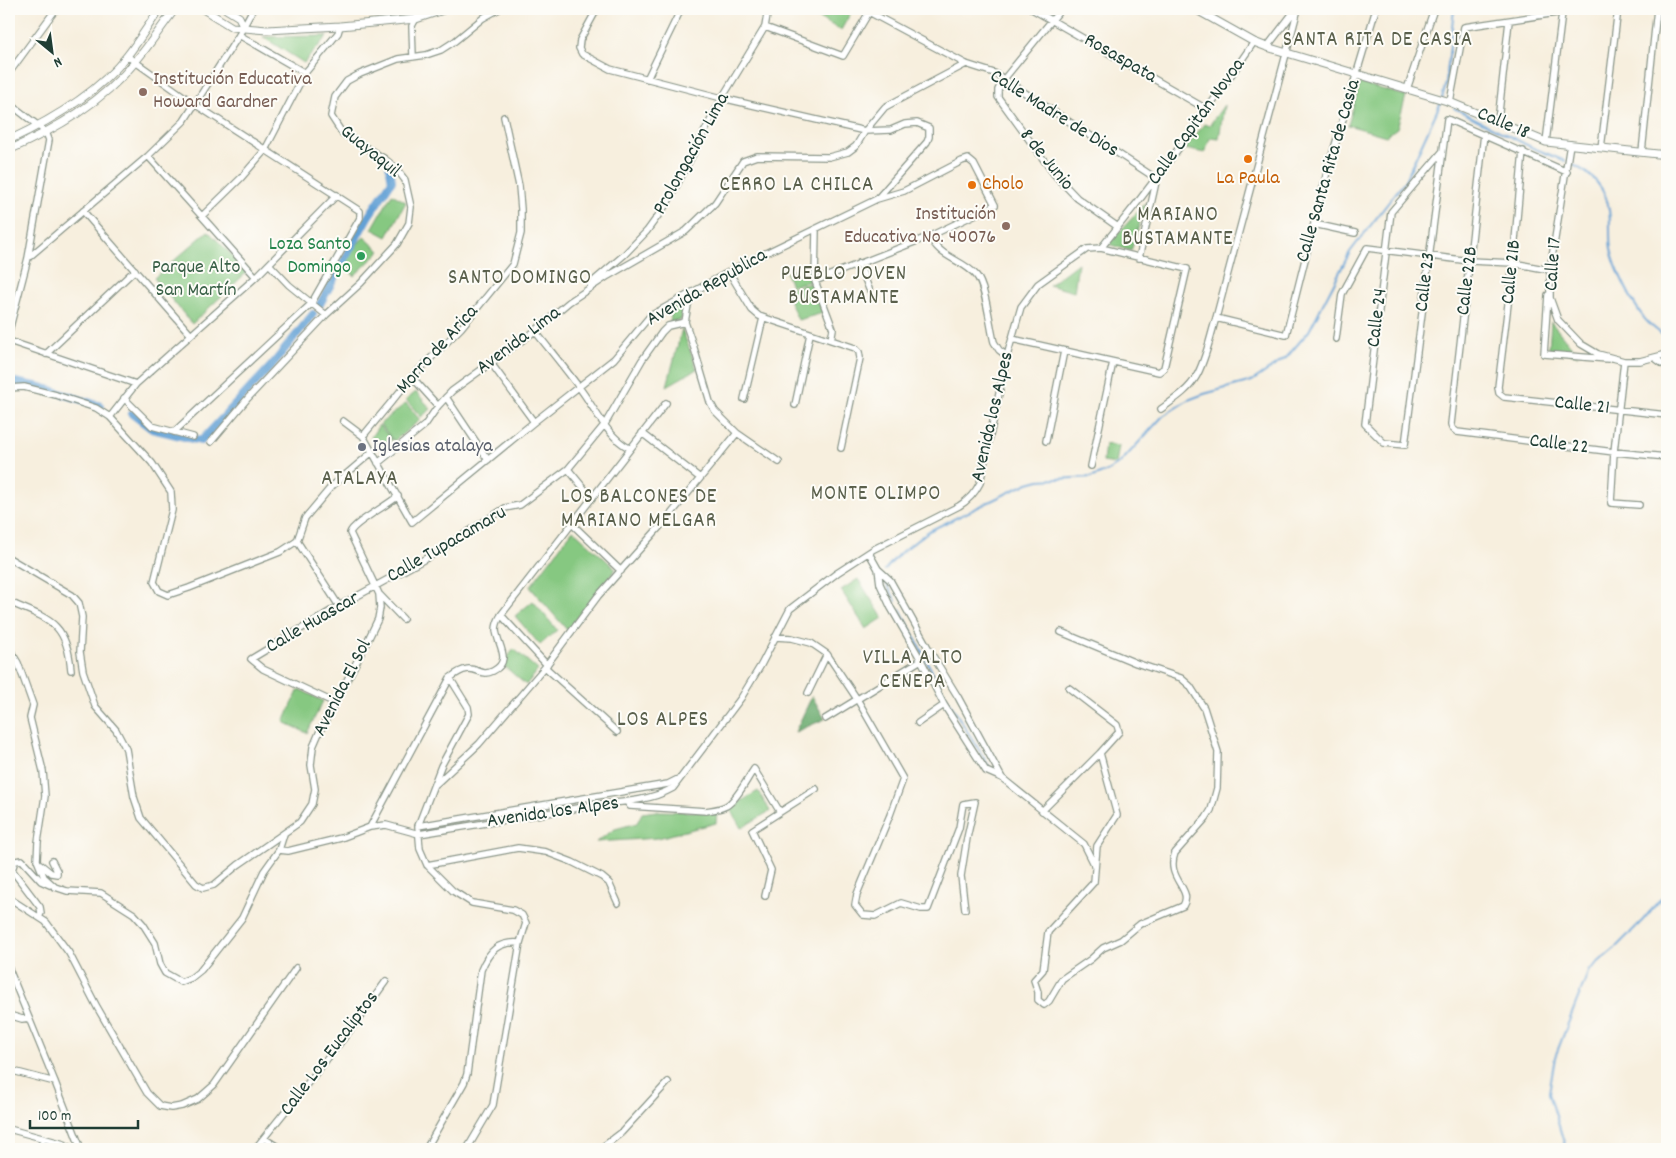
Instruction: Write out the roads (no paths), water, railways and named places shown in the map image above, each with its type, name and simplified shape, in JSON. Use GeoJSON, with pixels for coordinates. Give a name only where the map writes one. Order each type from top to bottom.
{"type":"FeatureCollection","features":[{"type":"Feature","properties":{"kind":"street"},"geometry":{"type":"LineString","coordinates":[[9,73],[56,9]]}},
{"type":"Feature","properties":{"kind":"street"},"geometry":{"type":"LineString","coordinates":[[9,140],[38,126],[88,93],[109,76],[127,56],[160,9]]}},
{"type":"Feature","properties":{"kind":"street"},"geometry":{"type":"LineString","coordinates":[[9,150],[46,132],[95,100],[136,62],[175,9]]}},
{"type":"Feature","properties":{"kind":"street"},"geometry":{"type":"LineString","coordinates":[[205,9],[232,27],[267,30],[416,19],[446,9]]}},
{"type":"Feature","properties":{"kind":"street"},"geometry":{"type":"LineString","coordinates":[[226,9],[238,17],[244,27]]}},
{"type":"Feature","properties":{"kind":"street"},"geometry":{"type":"LineString","coordinates":[[28,258],[148,156],[184,122],[254,9]]}},
{"type":"Feature","properties":{"kind":"street"},"geometry":{"type":"LineString","coordinates":[[413,57],[412,26],[421,9]]}},
{"type":"Feature","properties":{"kind":"street","name":"Guayaquil"},"geometry":{"type":"LineString","coordinates":[[211,442],[248,398],[326,315],[397,244],[409,224],[411,207],[405,180],[396,167],[342,133],[331,116],[335,97],[347,81],[360,74],[398,59],[441,50],[483,18],[499,9]]}},
{"type":"Feature","properties":{"kind":"street"},"geometry":{"type":"LineString","coordinates":[[597,9],[580,40],[579,48],[582,54],[610,69],[722,98],[865,131]]}},
{"type":"Feature","properties":{"kind":"street"},"geometry":{"type":"LineString","coordinates":[[647,79],[681,9]]}},
{"type":"Feature","properties":{"kind":"street","name":"Prolongación Lima"},"geometry":{"type":"LineString","coordinates":[[569,302],[648,232],[668,202],[722,98],[765,27],[768,9]]}},
{"type":"Feature","properties":{"kind":"street","name":"Rosaspata"},"geometry":{"type":"LineString","coordinates":[[1032,9],[1208,110]]}},
{"type":"Feature","properties":{"kind":"street"},"geometry":{"type":"LineString","coordinates":[[1004,79],[1061,9]]}},
{"type":"Feature","properties":{"kind":"street","name":"Calle 18"},"geometry":{"type":"LineString","coordinates":[[1196,9],[1254,42],[1267,47],[1438,98],[1546,142],[1667,155]]}},
{"type":"Feature","properties":{"kind":"street","name":"Calle Capitán Novoa"},"geometry":{"type":"LineString","coordinates":[[1267,47],[1297,9]]}},
{"type":"Feature","properties":{"kind":"street","name":"Calle Capitán Novoa"},"geometry":{"type":"LineString","coordinates":[[1161,409],[1183,393],[1195,379],[1201,366],[1216,318],[1297,9]]}},
{"type":"Feature","properties":{"kind":"street","name":"Calle Santa Rita de Casia"},"geometry":{"type":"LineString","coordinates":[[1216,318],[1286,335],[1327,172],[1376,9]]}},
{"type":"Feature","properties":{"kind":"street"},"geometry":{"type":"LineString","coordinates":[[1407,89],[1434,9]]}},
{"type":"Feature","properties":{"kind":"street"},"geometry":{"type":"LineString","coordinates":[[1448,102],[1464,27],[1583,9]]}},
{"type":"Feature","properties":{"kind":"street"},"geometry":{"type":"LineString","coordinates":[[1601,148],[1618,9]]}},
{"type":"Feature","properties":{"kind":"street"},"geometry":{"type":"LineString","coordinates":[[1642,152],[1657,9]]}},
{"type":"Feature","properties":{"kind":"street"},"geometry":{"type":"LineString","coordinates":[[765,27],[842,56],[870,10]]}},
{"type":"Feature","properties":{"kind":"street","name":"Calle Madre de Dios"},"geometry":{"type":"LineString","coordinates":[[870,10],[966,64],[994,73],[1157,179]]}},
{"type":"Feature","properties":{"kind":"street"},"geometry":{"type":"LineString","coordinates":[[1546,142],[1562,13]]}},
{"type":"Feature","properties":{"kind":"street"},"geometry":{"type":"LineString","coordinates":[[1498,121],[1509,21]]}},
{"type":"Feature","properties":{"kind":"street"},"geometry":{"type":"LineString","coordinates":[[202,216],[241,178],[265,150],[305,73],[338,33],[340,26]]}},
{"type":"Feature","properties":{"kind":"street"},"geometry":{"type":"LineString","coordinates":[[239,35],[305,73]]}},
{"type":"Feature","properties":{"kind":"street","name":"Calle Capitán Novoa"},"geometry":{"type":"LineString","coordinates":[[1100,248],[1157,179],[1208,110],[1254,42]]}},
{"type":"Feature","properties":{"kind":"street"},"geometry":{"type":"LineString","coordinates":[[127,56],[196,105],[360,211],[360,218],[311,304],[174,432]]}},
{"type":"Feature","properties":{"kind":"street","name":"Avenida Lima"},"geometry":{"type":"LineString","coordinates":[[378,463],[425,425],[438,406],[452,391],[535,331],[569,302],[608,276],[686,231],[715,203],[743,161],[757,156],[839,156],[856,146],[884,107],[966,64]]}},
{"type":"Feature","properties":{"kind":"street","name":"8 de Junio"},"geometry":{"type":"LineString","coordinates":[[1004,79],[998,90],[999,100],[1054,174],[1077,198],[1118,227]]}},
{"type":"Feature","properties":{"kind":"street"},"geometry":{"type":"LineString","coordinates":[[9,103],[46,132],[49,140],[28,258],[9,330]]}},
{"type":"Feature","properties":{"kind":"street","name":"Morro de Arica"},"geometry":{"type":"LineString","coordinates":[[363,436],[412,377],[461,328],[513,264],[521,234],[521,209],[519,186],[504,117]]}},
{"type":"Feature","properties":{"kind":"street","name":"Calle 18"},"geometry":{"type":"LineString","coordinates":[[1447,119],[1567,168]]}},
{"type":"Feature","properties":{"kind":"street","name":"Calle 23"},"geometry":{"type":"LineString","coordinates":[[1405,445],[1447,119]]}},
{"type":"Feature","properties":{"kind":"street","name":"Avenida Republica"},"geometry":{"type":"LineString","coordinates":[[398,496],[412,522],[614,359],[650,316],[750,260],[877,199],[927,142],[929,137],[929,128],[917,123],[905,124],[891,130],[865,131]]}},
{"type":"Feature","properties":{"kind":"street","name":"Calle 22B"},"geometry":{"type":"LineString","coordinates":[[1452,428],[1484,134]]}},
{"type":"Feature","properties":{"kind":"street","name":"Calle 17"},"geometry":{"type":"LineString","coordinates":[[1570,144],[1550,270],[1550,298],[1558,320],[1581,344],[1598,354],[1624,361],[1640,361],[1666,355]]}},
{"type":"Feature","properties":{"kind":"street","name":"Calle 21B"},"geometry":{"type":"LineString","coordinates":[[1499,393],[1498,387],[1514,263],[1524,151]]}},
{"type":"Feature","properties":{"kind":"street","name":"Calle 24"},"geometry":{"type":"LineString","coordinates":[[1405,445],[1384,442],[1365,424],[1386,250],[1391,212],[1442,152]]}},
{"type":"Feature","properties":{"kind":"street"},"geometry":{"type":"LineString","coordinates":[[148,156],[256,277]]}},
{"type":"Feature","properties":{"kind":"street"},"geometry":{"type":"LineString","coordinates":[[815,281],[930,236],[995,205],[974,164],[968,159],[904,190],[877,199]]}},
{"type":"Feature","properties":{"kind":"street"},"geometry":{"type":"LineString","coordinates":[[1139,258],[1157,179]]}},
{"type":"Feature","properties":{"kind":"street"},"geometry":{"type":"LineString","coordinates":[[110,418],[136,384],[256,277],[337,195]]}},
{"type":"Feature","properties":{"kind":"street"},"geometry":{"type":"LineString","coordinates":[[83,211],[191,335]]}},
{"type":"Feature","properties":{"kind":"street"},"geometry":{"type":"LineString","coordinates":[[1314,224],[1355,233]]}},
{"type":"Feature","properties":{"kind":"street"},"geometry":{"type":"LineString","coordinates":[[816,229],[815,281],[833,329],[831,340]]}},
{"type":"Feature","properties":{"kind":"street"},"geometry":{"type":"LineString","coordinates":[[930,236],[936,248],[972,272],[980,280],[994,342],[999,350],[1007,356]]}},
{"type":"Feature","properties":{"kind":"street"},"geometry":{"type":"LineString","coordinates":[[1012,339],[1157,372],[1164,368],[1186,270],[1100,248]]}},
{"type":"Feature","properties":{"kind":"street","name":"Avenida los Alpes"},"geometry":{"type":"LineString","coordinates":[[419,834],[602,804],[627,802],[664,793],[673,788],[741,698],[761,665],[790,608],[837,573],[869,553],[898,536],[960,506],[975,493],[982,475],[1007,356],[1021,307],[1038,284],[1087,249],[1100,248]]}},
{"type":"Feature","properties":{"kind":"street"},"geometry":{"type":"LineString","coordinates":[[1336,339],[1342,294],[1367,248],[1470,261],[1514,263],[1550,270],[1544,354],[1624,361],[1614,452],[1611,503],[1639,505]]}},
{"type":"Feature","properties":{"kind":"street"},"geometry":{"type":"LineString","coordinates":[[859,263],[869,289]]}},
{"type":"Feature","properties":{"kind":"street"},"geometry":{"type":"LineString","coordinates":[[269,264],[289,285],[326,315]]}},
{"type":"Feature","properties":{"kind":"street"},"geometry":{"type":"LineString","coordinates":[[46,354],[135,270]]}},
{"type":"Feature","properties":{"kind":"street"},"geometry":{"type":"LineString","coordinates":[[729,272],[752,310],[763,318],[855,348],[859,352],[860,358],[841,448]]}},
{"type":"Feature","properties":{"kind":"street"},"geometry":{"type":"LineString","coordinates":[[690,294],[685,322],[710,402],[715,411],[737,432],[779,462]]}},
{"type":"Feature","properties":{"kind":"street"},"geometry":{"type":"LineString","coordinates":[[744,399],[763,318]]}},
{"type":"Feature","properties":{"kind":"street","name":"Calle Tupacamaru"},"geometry":{"type":"LineString","coordinates":[[376,587],[434,554],[505,508],[520,505],[568,469],[605,424],[642,360],[662,332],[668,326],[685,322]]}},
{"type":"Feature","properties":{"kind":"street"},"geometry":{"type":"LineString","coordinates":[[535,331],[605,424],[622,444],[629,448]]}},
{"type":"Feature","properties":{"kind":"street"},"geometry":{"type":"LineString","coordinates":[[795,405],[810,334]]}},
{"type":"Feature","properties":{"kind":"street"},"geometry":{"type":"LineString","coordinates":[[9,341],[136,384]]}},
{"type":"Feature","properties":{"kind":"street"},"geometry":{"type":"LineString","coordinates":[[1046,441],[1064,351]]}},
{"type":"Feature","properties":{"kind":"street"},"geometry":{"type":"LineString","coordinates":[[1655,358],[1667,367]]}},
{"type":"Feature","properties":{"kind":"street"},"geometry":{"type":"LineString","coordinates":[[1091,466],[1112,362]]}},
{"type":"Feature","properties":{"kind":"street"},"geometry":{"type":"LineString","coordinates":[[491,363],[534,422]]}},
{"type":"Feature","properties":{"kind":"street"},"geometry":{"type":"LineString","coordinates":[[412,377],[438,406]]}},
{"type":"Feature","properties":{"kind":"street"},"geometry":{"type":"LineString","coordinates":[[9,388],[24,387],[96,408],[110,418],[152,463],[171,492],[172,510],[154,576],[156,586],[163,594],[173,594],[198,585],[280,552],[297,541],[305,518],[331,487],[371,452]]}},
{"type":"Feature","properties":{"kind":"street","name":"Calle 21"},"geometry":{"type":"LineString","coordinates":[[1499,393],[1504,397],[1667,415]]}},
{"type":"Feature","properties":{"kind":"street"},"geometry":{"type":"LineString","coordinates":[[446,397],[488,460]]}},
{"type":"Feature","properties":{"kind":"street"},"geometry":{"type":"LineString","coordinates":[[124,398],[152,426],[193,437]]}},
{"type":"Feature","properties":{"kind":"street"},"geometry":{"type":"LineString","coordinates":[[370,827],[450,678],[462,669],[473,669],[483,673],[498,668],[503,658],[503,652],[496,632],[496,626],[501,616],[666,402]]}},
{"type":"Feature","properties":{"kind":"street"},"geometry":{"type":"LineString","coordinates":[[343,421],[363,436],[398,496],[391,503],[350,530],[351,538],[380,594],[403,619]]}},
{"type":"Feature","properties":{"kind":"street","name":"Calle 22"},"geometry":{"type":"LineString","coordinates":[[1452,428],[1457,432],[1667,457]]}},
{"type":"Feature","properties":{"kind":"street"},"geometry":{"type":"LineString","coordinates":[[434,786],[479,744],[546,666],[598,596],[671,514],[737,432]]}},
{"type":"Feature","properties":{"kind":"street"},"geometry":{"type":"LineString","coordinates":[[642,433],[700,478]]}},
{"type":"Feature","properties":{"kind":"street"},"geometry":{"type":"LineString","coordinates":[[568,469],[591,497]]}},
{"type":"Feature","properties":{"kind":"street"},"geometry":{"type":"LineString","coordinates":[[571,523],[621,570]]}},
{"type":"Feature","properties":{"kind":"street"},"geometry":{"type":"LineString","coordinates":[[297,541],[339,606]]}},
{"type":"Feature","properties":{"kind":"street"},"geometry":{"type":"LineString","coordinates":[[869,553],[880,570],[888,577],[930,653],[958,697],[1002,778]]}},
{"type":"Feature","properties":{"kind":"street","name":"Avenida El Sol"},"geometry":{"type":"LineString","coordinates":[[9,558],[72,595],[79,603],[82,617],[80,652],[83,671],[96,706],[116,730],[126,749],[134,797],[141,818],[196,884],[203,888],[211,887],[238,865],[300,822],[312,804],[315,789],[311,765],[313,747],[318,733],[378,619],[380,594]]}},
{"type":"Feature","properties":{"kind":"street"},"geometry":{"type":"LineString","coordinates":[[880,570],[880,584],[944,705],[986,771],[1002,778],[1084,844],[1096,868]]}},
{"type":"Feature","properties":{"kind":"street","name":"Calle Huascar"},"geometry":{"type":"LineString","coordinates":[[335,703],[262,669],[251,659],[339,606],[376,587]]}},
{"type":"Feature","properties":{"kind":"street"},"geometry":{"type":"LineString","coordinates":[[9,602],[44,617],[58,629],[65,638],[70,653],[71,670]]}},
{"type":"Feature","properties":{"kind":"street"},"geometry":{"type":"LineString","coordinates":[[501,616],[546,666],[617,732]]}},
{"type":"Feature","properties":{"kind":"street"},"geometry":{"type":"LineString","coordinates":[[1061,632],[1136,663],[1181,678],[1190,686],[1204,708],[1218,752],[1217,788],[1206,818],[1172,860],[1173,872],[1185,895],[1186,901],[1182,906],[1140,924],[1121,940],[1103,948],[1091,959],[1062,979],[1049,1001],[1044,1005],[1038,1000],[1038,992],[1034,980],[1043,970],[1048,932],[1094,882],[1097,846],[1117,815],[1100,753]]}},
{"type":"Feature","properties":{"kind":"street"},"geometry":{"type":"LineString","coordinates":[[775,637],[792,638],[811,643],[827,654],[857,699],[903,779],[857,894],[856,905],[863,915],[875,916],[901,903],[921,909],[928,909],[958,828],[964,804],[976,802],[967,838],[961,876],[965,908]]}},
{"type":"Feature","properties":{"kind":"street"},"geometry":{"type":"LineString","coordinates":[[9,648],[18,663],[33,705],[30,718],[43,771],[45,796],[36,860],[44,877],[55,887]]}},
{"type":"Feature","properties":{"kind":"street"},"geometry":{"type":"LineString","coordinates":[[808,693],[827,654]]}},
{"type":"Feature","properties":{"kind":"street"},"geometry":{"type":"LineString","coordinates":[[825,719],[921,660]]}},
{"type":"Feature","properties":{"kind":"street"},"geometry":{"type":"LineString","coordinates":[[450,678],[468,707],[469,714],[441,766],[418,826],[420,848],[426,865],[453,890],[472,903],[513,910],[522,915],[526,923],[520,943],[493,1105],[467,1149]]}},
{"type":"Feature","properties":{"kind":"street"},"geometry":{"type":"LineString","coordinates":[[1042,811],[1119,732],[1118,725],[1069,688]]}},
{"type":"Feature","properties":{"kind":"street"},"geometry":{"type":"LineString","coordinates":[[918,723],[944,705]]}},
{"type":"Feature","properties":{"kind":"street"},"geometry":{"type":"LineString","coordinates":[[627,802],[630,806],[706,811],[716,809],[727,806],[754,769],[780,812]]}},
{"type":"Feature","properties":{"kind":"street","name":"Avenida los Alpes"},"geometry":{"type":"LineString","coordinates":[[418,826],[668,784],[680,778]]}},
{"type":"Feature","properties":{"kind":"street"},"geometry":{"type":"LineString","coordinates":[[765,896],[771,870],[752,830],[816,789]]}},
{"type":"Feature","properties":{"kind":"street"},"geometry":{"type":"LineString","coordinates":[[279,850],[288,851],[341,838],[370,827],[386,825],[419,834]]}},
{"type":"Feature","properties":{"kind":"street"},"geometry":{"type":"LineString","coordinates":[[39,917],[41,913],[40,907],[12,870],[12,865],[15,861],[22,860],[42,881],[55,887],[67,891],[101,893],[134,914],[143,924],[154,943],[160,964],[165,973],[181,982],[191,978],[201,970],[242,918],[264,871],[279,850],[284,834]]}},
{"type":"Feature","properties":{"kind":"street"},"geometry":{"type":"LineString","coordinates":[[426,865],[518,848],[546,852],[602,877],[610,883],[618,903]]}},
{"type":"Feature","properties":{"kind":"street"},"geometry":{"type":"LineString","coordinates":[[36,860],[51,873],[57,874],[52,861]]}},
{"type":"Feature","properties":{"kind":"street"},"geometry":{"type":"LineString","coordinates":[[9,898],[46,922],[69,953],[97,1007],[147,1093],[160,1106],[171,1108],[182,1106],[198,1099],[214,1085],[296,968]]}},
{"type":"Feature","properties":{"kind":"street"},"geometry":{"type":"LineString","coordinates":[[426,1149],[464,1083],[467,1074],[481,970],[487,956],[498,946],[509,942],[520,943]]}},
{"type":"Feature","properties":{"kind":"street"},"geometry":{"type":"LineString","coordinates":[[9,969],[81,1149]]}},
{"type":"Feature","properties":{"kind":"street","name":"Calle Los Eucaliptos"},"geometry":{"type":"LineString","coordinates":[[255,1149],[355,1024],[386,980]]}},
{"type":"Feature","properties":{"kind":"street"},"geometry":{"type":"LineString","coordinates":[[9,1015],[22,1019],[29,1018]]}},
{"type":"Feature","properties":{"kind":"street"},"geometry":{"type":"LineString","coordinates":[[9,1070],[55,1082]]}},
{"type":"Feature","properties":{"kind":"street"},"geometry":{"type":"LineString","coordinates":[[600,1149],[621,1133],[668,1082]]}},
{"type":"Feature","properties":{"kind":"street"},"geometry":{"type":"LineString","coordinates":[[9,1128],[64,1144],[73,1149]]}},
{"type":"Feature","properties":{"kind":"street"},"geometry":{"type":"LineString","coordinates":[[39,1149],[43,1139]]}},
{"type":"Feature","properties":{"kind":"street"},"geometry":{"type":"LineString","coordinates":[[264,1139],[281,1149]]}},
{"type":"Feature","properties":{"kind":"waterway"},"geometry":{"type":"LineString","coordinates":[[1442,98],[1446,83],[1454,9]]}},
{"type":"Feature","properties":{"kind":"waterway"},"geometry":{"type":"LineString","coordinates":[[885,570],[899,554],[929,531],[1028,483],[1039,480],[1093,477],[1105,472],[1119,464],[1163,416],[1188,400],[1252,381],[1286,358],[1309,331],[1350,252],[1405,181],[1441,102]]}},
{"type":"Feature","properties":{"kind":"waterway"},"geometry":{"type":"LineString","coordinates":[[1454,108],[1531,147],[1565,161]]}},
{"type":"Feature","properties":{"kind":"waterway"},"geometry":{"type":"LineString","coordinates":[[320,304],[368,217],[392,181],[389,163]]}},
{"type":"Feature","properties":{"kind":"waterway"},"geometry":{"type":"LineString","coordinates":[[1569,163],[1584,171],[1601,187],[1609,210],[1611,249],[1620,275],[1644,318],[1667,339]]}},
{"type":"Feature","properties":{"kind":"waterway"},"geometry":{"type":"LineString","coordinates":[[132,414],[152,429],[201,441],[272,365],[313,314]]}},
{"type":"Feature","properties":{"kind":"waterway"},"geometry":{"type":"LineString","coordinates":[[9,381],[41,387],[101,406]]}},
{"type":"Feature","properties":{"kind":"waterway"},"geometry":{"type":"LineString","coordinates":[[885,581],[896,601]]}},
{"type":"Feature","properties":{"kind":"waterway"},"geometry":{"type":"LineString","coordinates":[[900,609],[941,689],[989,766]]}},
{"type":"Feature","properties":{"kind":"waterway"},"geometry":{"type":"LineString","coordinates":[[1566,1149],[1549,1093],[1555,1057],[1589,970],[1614,949],[1643,920],[1667,891]]}},
{"type":"Feature","properties":{"kind":"place","name":"Institución Educativa Howard Gardner"},"geometry":{"type":"Point","coordinates":[143,92]}},
{"type":"Feature","properties":{"kind":"place","name":"La Paula"},"geometry":{"type":"Point","coordinates":[1248,159]}},
{"type":"Feature","properties":{"kind":"place","name":"Cholo"},"geometry":{"type":"Point","coordinates":[972,185]}},
{"type":"Feature","properties":{"kind":"place","name":"Institución Educativa No. 40076"},"geometry":{"type":"Point","coordinates":[1006,226]}},
{"type":"Feature","properties":{"kind":"place","name":"Loza Santo Domingo"},"geometry":{"type":"Point","coordinates":[361,256]}},
{"type":"Feature","properties":{"kind":"place","name":"Iglesias atalaya"},"geometry":{"type":"Point","coordinates":[362,447]}},
{"type":"Feature","properties":{"kind":"district","name":"SANTA RITA DE CASIA"},"geometry":{"type":"Point","coordinates":[1378,41]}},
{"type":"Feature","properties":{"kind":"district","name":"CERRO LA CHILCA"},"geometry":{"type":"Point","coordinates":[797,186]}},
{"type":"Feature","properties":{"kind":"district","name":"MARIANO BUSTAMANTE"},"geometry":{"type":"Point","coordinates":[1178,228]}},
{"type":"Feature","properties":{"kind":"district","name":"SANTO DOMINGO"},"geometry":{"type":"Point","coordinates":[520,279]}},
{"type":"Feature","properties":{"kind":"district","name":"PUEBLO JOVEN BUSTAMANTE"},"geometry":{"type":"Point","coordinates":[844,287]}},
{"type":"Feature","properties":{"kind":"district","name":"ATALAYA"},"geometry":{"type":"Point","coordinates":[360,480]}},
{"type":"Feature","properties":{"kind":"district","name":"MONTE OLIMPO"},"geometry":{"type":"Point","coordinates":[876,495]}},
{"type":"Feature","properties":{"kind":"district","name":"LOS BALCONES DE MARIANO MELGAR"},"geometry":{"type":"Point","coordinates":[639,510]}},
{"type":"Feature","properties":{"kind":"district","name":"VILLA ALTO CENEPA"},"geometry":{"type":"Point","coordinates":[913,671]}},
{"type":"Feature","properties":{"kind":"district","name":"LOS ALPES"},"geometry":{"type":"Point","coordinates":[663,721]}},
{"type":"Feature","properties":{"kind":"park label","name":"Parque Alto San Martín"},"geometry":{"type":"Point","coordinates":[196,280]}}]}
